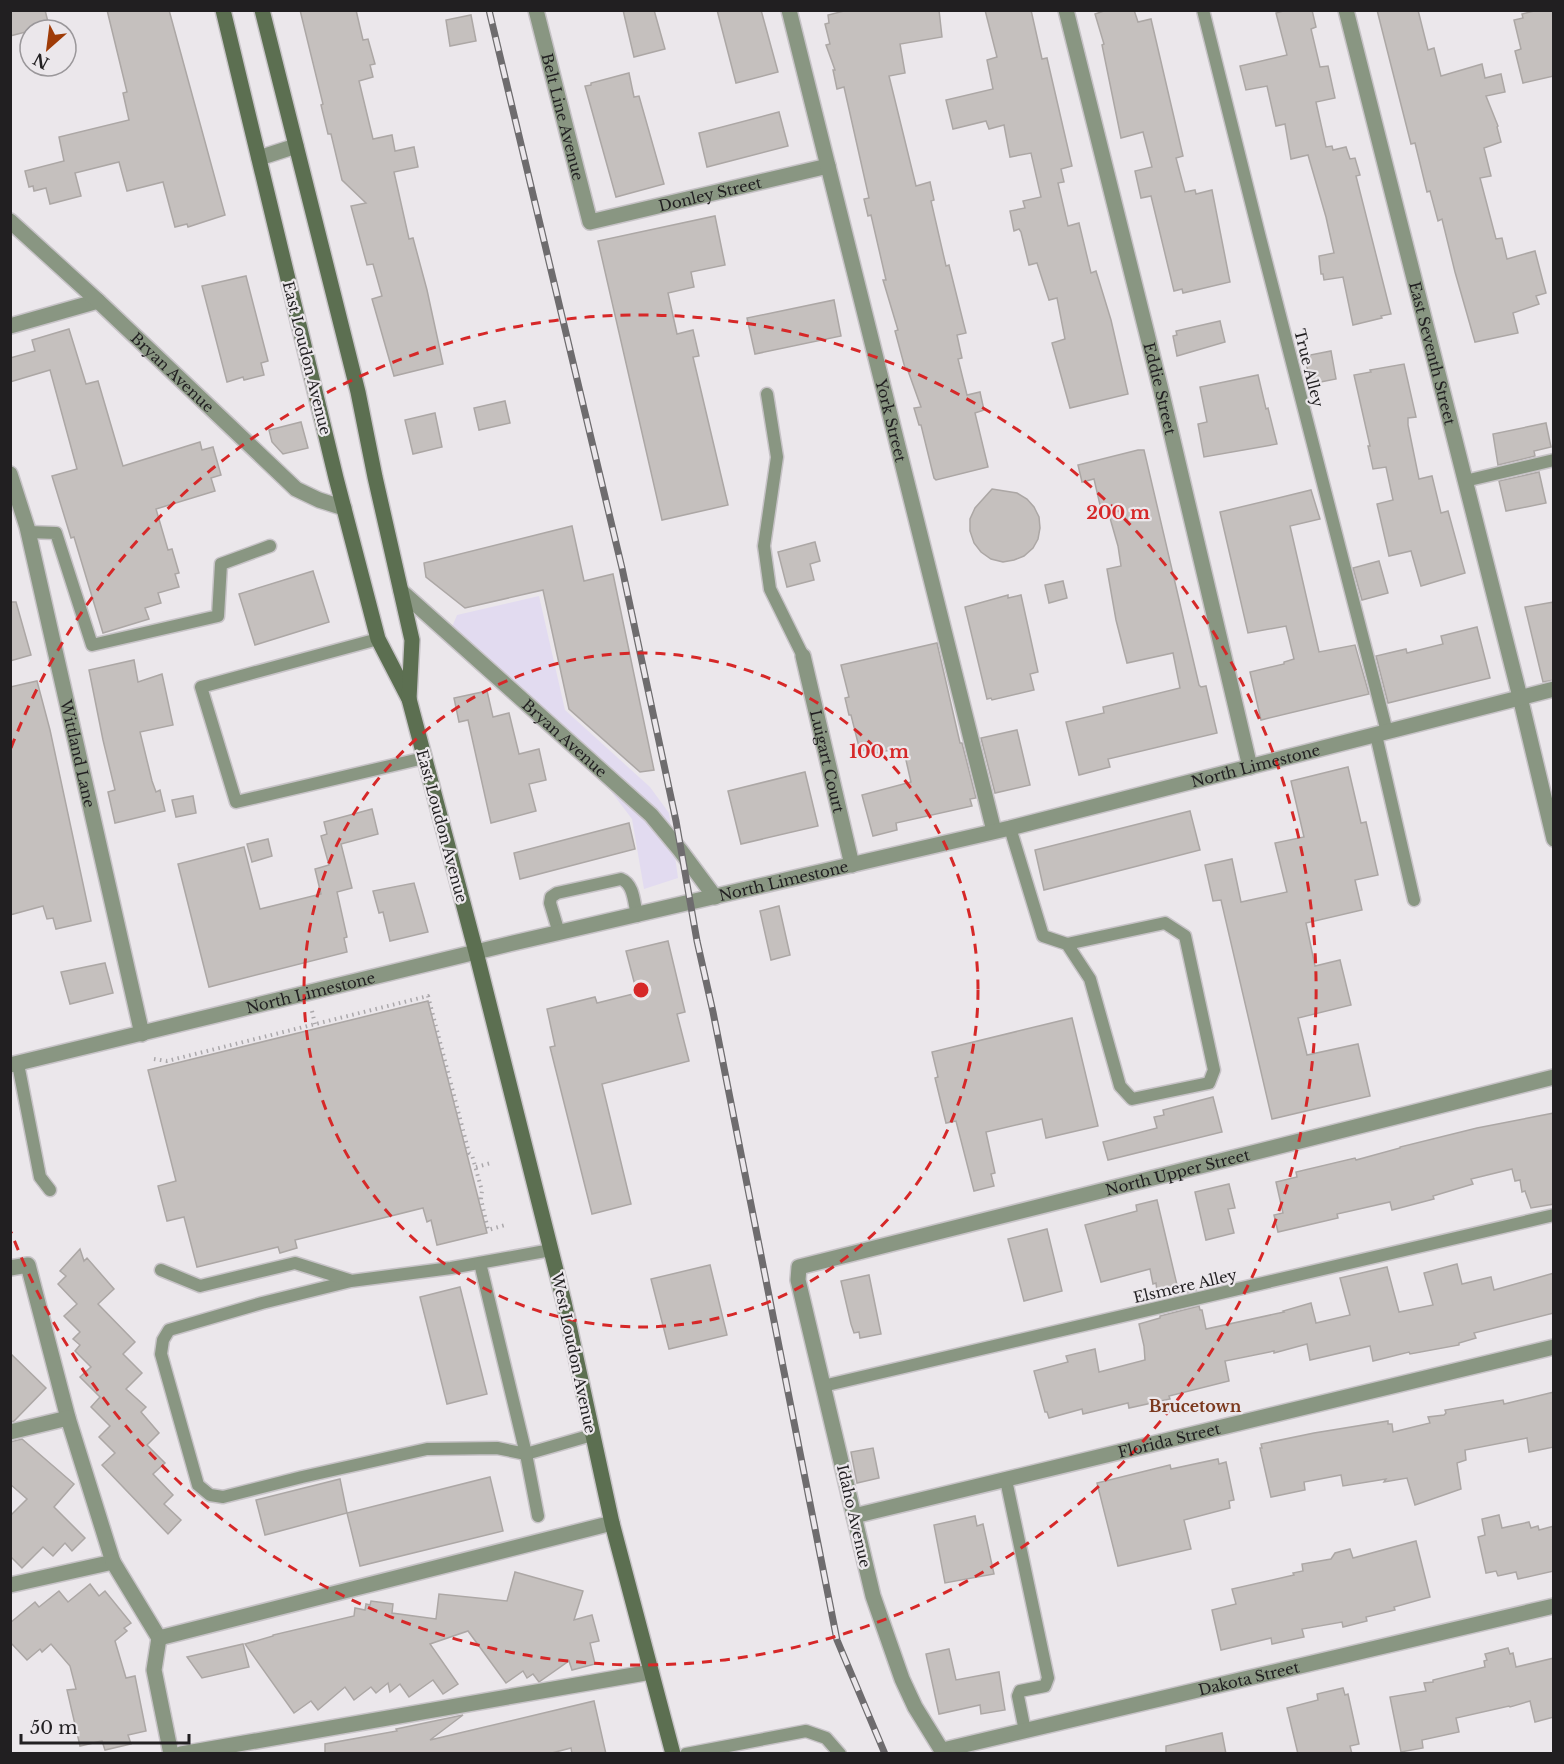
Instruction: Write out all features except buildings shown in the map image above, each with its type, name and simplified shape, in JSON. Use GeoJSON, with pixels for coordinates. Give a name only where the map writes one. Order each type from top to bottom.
{"type":"FeatureCollection","features":[{"type":"Feature","properties":{"kind":"main road","name":"East Loudon Avenue"},"geometry":{"type":"LineString","coordinates":[[223,10],[378,639],[409,699],[476,952]]}},
{"type":"Feature","properties":{"kind":"main road","name":"East Loudon Avenue"},"geometry":{"type":"LineString","coordinates":[[262,10],[358,392],[412,640],[409,699]]}},
{"type":"Feature","properties":{"kind":"main road","name":"West Loudon Avenue"},"geometry":{"type":"LineString","coordinates":[[476,952],[564,1302],[612,1523],[673,1754]]}},
{"type":"Feature","properties":{"kind":"street","name":"Belt Line Avenue"},"geometry":{"type":"LineString","coordinates":[[536,10],[590,222]]}},
{"type":"Feature","properties":{"kind":"street","name":"York Street"},"geometry":{"type":"LineString","coordinates":[[789,10],[994,831]]}},
{"type":"Feature","properties":{"kind":"street","name":"Eddie Street"},"geometry":{"type":"LineString","coordinates":[[1066,10],[1161,390],[1250,767]]}},
{"type":"Feature","properties":{"kind":"street","name":"East Seventh Street"},"geometry":{"type":"LineString","coordinates":[[1346,10],[1554,839]]}},
{"type":"Feature","properties":{"kind":"street"},"geometry":{"type":"LineString","coordinates":[[259,158],[296,146]]}},
{"type":"Feature","properties":{"kind":"street","name":"Donley Street"},"geometry":{"type":"LineString","coordinates":[[590,222],[828,166]]}},
{"type":"Feature","properties":{"kind":"street","name":"Bryan Avenue"},"geometry":{"type":"LineString","coordinates":[[10,221],[296,489],[344,508]]}},
{"type":"Feature","properties":{"kind":"street"},"geometry":{"type":"LineString","coordinates":[[10,326],[98,301]]}},
{"type":"Feature","properties":{"kind":"street","name":"Wittland Lane"},"geometry":{"type":"LineString","coordinates":[[10,474],[28,532],[142,1034]]}},
{"type":"Feature","properties":{"kind":"street","name":"Bryan Avenue"},"geometry":{"type":"LineString","coordinates":[[401,591],[651,815],[715,897]]}},
{"type":"Feature","properties":{"kind":"street","name":"Luigart Court"},"geometry":{"type":"LineString","coordinates":[[803,656],[852,865]]}},
{"type":"Feature","properties":{"kind":"street","name":"North Limestone"},"geometry":{"type":"LineString","coordinates":[[14,1064],[476,952],[1010,828],[1554,689]]}},
{"type":"Feature","properties":{"kind":"street","name":"North Upper Street"},"geometry":{"type":"LineString","coordinates":[[799,1267],[1554,1077]]}},
{"type":"Feature","properties":{"kind":"street"},"geometry":{"type":"LineString","coordinates":[[10,1268],[28,1264],[68,1418],[113,1562],[159,1638],[154,1670],[171,1754]]}},
{"type":"Feature","properties":{"kind":"street","name":"Idaho Avenue"},"geometry":{"type":"LineString","coordinates":[[799,1267],[798,1280],[873,1596],[889,1647],[915,1707],[944,1752]]}},
{"type":"Feature","properties":{"kind":"street","name":"Florida Street"},"geometry":{"type":"LineString","coordinates":[[854,1516],[1554,1347]]}},
{"type":"Feature","properties":{"kind":"street"},"geometry":{"type":"LineString","coordinates":[[10,1432],[68,1418]]}},
{"type":"Feature","properties":{"kind":"street"},"geometry":{"type":"LineString","coordinates":[[159,1638],[612,1523]]}},
{"type":"Feature","properties":{"kind":"street"},"geometry":{"type":"LineString","coordinates":[[10,1585],[113,1562]]}},
{"type":"Feature","properties":{"kind":"street","name":"Dakota Street"},"geometry":{"type":"LineString","coordinates":[[944,1752],[1554,1606]]}},
{"type":"Feature","properties":{"kind":"street"},"geometry":{"type":"LineString","coordinates":[[181,1754],[213,1751],[651,1672]]}},
{"type":"Feature","properties":{"kind":"lane","name":"True Alley"},"geometry":{"type":"LineString","coordinates":[[1203,10],[1382,733],[1414,900]]}},
{"type":"Feature","properties":{"kind":"lane"},"geometry":{"type":"LineString","coordinates":[[767,394],[777,457],[764,546],[770,588],[803,656]]}},
{"type":"Feature","properties":{"kind":"lane"},"geometry":{"type":"LineString","coordinates":[[1465,481],[1554,460]]}},
{"type":"Feature","properties":{"kind":"lane"},"geometry":{"type":"LineString","coordinates":[[28,532],[56,533],[92,645],[218,615],[221,564],[270,546]]}},
{"type":"Feature","properties":{"kind":"lane"},"geometry":{"type":"LineString","coordinates":[[378,639],[201,687],[236,802],[424,758]]}},
{"type":"Feature","properties":{"kind":"lane"},"geometry":{"type":"LineString","coordinates":[[1010,828],[1043,936],[1067,944],[1165,923],[1185,936],[1214,1070],[1209,1083],[1132,1099],[1120,1086],[1090,979],[1067,944]]}},
{"type":"Feature","properties":{"kind":"lane"},"geometry":{"type":"LineString","coordinates":[[559,933],[550,903],[551,897],[557,893],[621,879],[631,887],[637,916]]}},
{"type":"Feature","properties":{"kind":"lane"},"geometry":{"type":"LineString","coordinates":[[14,1064],[40,1178],[50,1190]]}},
{"type":"Feature","properties":{"kind":"lane","name":"Elsmere Alley"},"geometry":{"type":"LineString","coordinates":[[823,1386],[1554,1215]]}},
{"type":"Feature","properties":{"kind":"lane"},"geometry":{"type":"LineString","coordinates":[[551,1250],[451,1268],[351,1281],[262,1303],[169,1330],[163,1340],[161,1354],[198,1485],[210,1495],[223,1497],[312,1474],[427,1449],[497,1448],[526,1454],[592,1435]]}},
{"type":"Feature","properties":{"kind":"lane"},"geometry":{"type":"LineString","coordinates":[[161,1270],[200,1286],[295,1263],[351,1281]]}},
{"type":"Feature","properties":{"kind":"lane"},"geometry":{"type":"LineString","coordinates":[[480,1263],[526,1454],[538,1516]]}},
{"type":"Feature","properties":{"kind":"lane"},"geometry":{"type":"LineString","coordinates":[[1006,1480],[1048,1678],[1045,1686],[1020,1691],[1018,1696],[1025,1731]]}},
{"type":"Feature","properties":{"kind":"lane"},"geometry":{"type":"LineString","coordinates":[[686,1754],[806,1731],[826,1737],[840,1754]]}},
{"type":"Feature","properties":{"kind":"path"},"geometry":{"type":"LineString","coordinates":[[154,1059],[167,1061],[428,996],[469,1153],[476,1167],[488,1230],[506,1225]]}},
{"type":"Feature","properties":{"kind":"path"},"geometry":{"type":"LineString","coordinates":[[312,1011],[315,1024]]}},
{"type":"Feature","properties":{"kind":"path"},"geometry":{"type":"LineString","coordinates":[[476,1167],[491,1163]]}},
{"type":"Feature","properties":{"kind":"shaded area"},"geometry":{"type":"Polygon","coordinates":[[[539,596],[565,710],[650,787],[669,813],[678,878],[644,889],[632,819],[607,786],[447,639],[457,615],[539,596]]]}},
{"type":"Feature","properties":{"kind":"railway"},"geometry":{"type":"LineString","coordinates":[[489,10],[622,568],[676,821],[697,941],[837,1640],[885,1754]]}},
{"type":"Feature","properties":{"kind":"district","name":"Brucetown"},"geometry":{"type":"Point","coordinates":[1195,1406]}}]}
